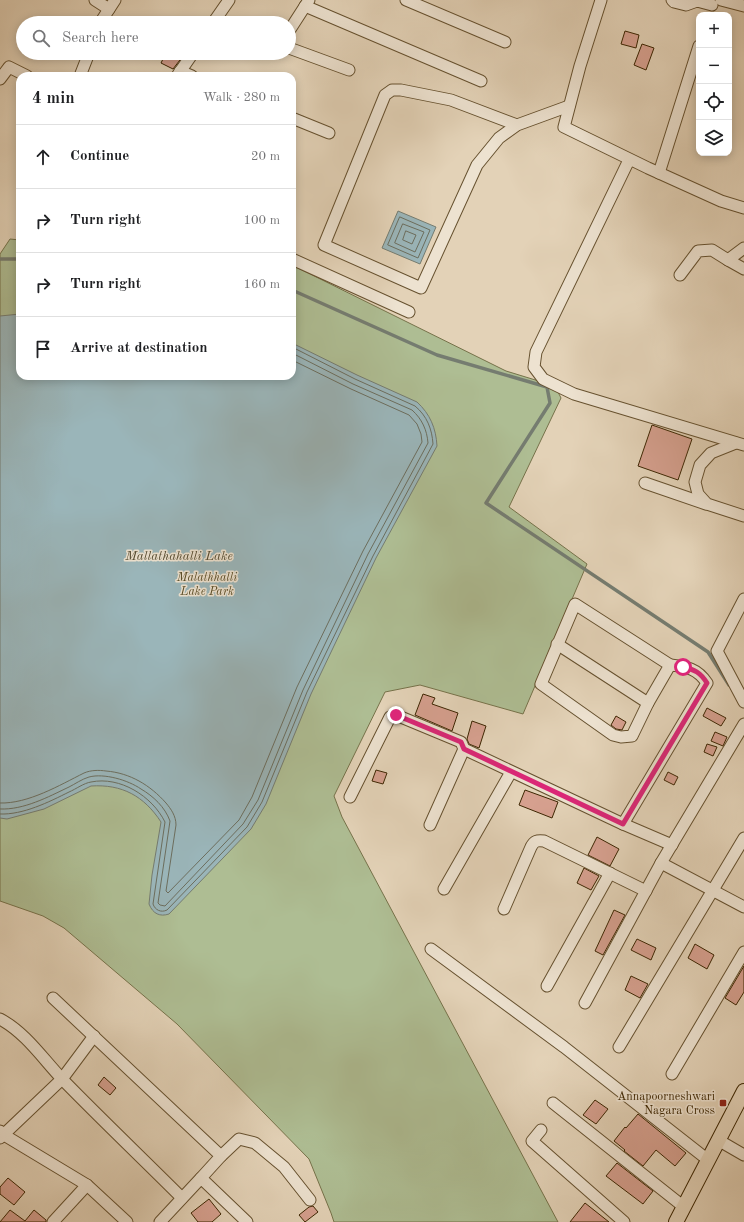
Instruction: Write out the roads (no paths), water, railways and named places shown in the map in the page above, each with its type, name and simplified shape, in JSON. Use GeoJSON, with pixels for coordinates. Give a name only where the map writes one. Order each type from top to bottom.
{"type":"FeatureCollection","features":[{"type":"Feature","properties":{"kind":"main road"},"geometry":{"type":"LineString","coordinates":[[676,1222],[744,1091]]}},
{"type":"Feature","properties":{"kind":"street"},"geometry":{"type":"LineString","coordinates":[[95,0],[112,4],[104,16]]}},
{"type":"Feature","properties":{"kind":"street"},"geometry":{"type":"LineString","coordinates":[[221,16],[230,0]]}},
{"type":"Feature","properties":{"kind":"street"},"geometry":{"type":"LineString","coordinates":[[406,0],[505,42]]}},
{"type":"Feature","properties":{"kind":"street"},"geometry":{"type":"LineString","coordinates":[[601,0],[564,127],[629,160],[721,201],[744,208]]}},
{"type":"Feature","properties":{"kind":"street"},"geometry":{"type":"LineString","coordinates":[[672,0],[674,2],[686,5],[697,1],[714,5],[744,6]]}},
{"type":"Feature","properties":{"kind":"street"},"geometry":{"type":"LineString","coordinates":[[296,20],[308,3],[481,81]]}},
{"type":"Feature","properties":{"kind":"street"},"geometry":{"type":"LineString","coordinates":[[659,173],[698,48]]}},
{"type":"Feature","properties":{"kind":"street"},"geometry":{"type":"LineString","coordinates":[[296,51],[349,70]]}},
{"type":"Feature","properties":{"kind":"street"},"geometry":{"type":"LineString","coordinates":[[82,72],[86,60]]}},
{"type":"Feature","properties":{"kind":"street"},"geometry":{"type":"LineString","coordinates":[[179,72],[188,60]]}},
{"type":"Feature","properties":{"kind":"street"},"geometry":{"type":"LineString","coordinates":[[0,79],[9,67],[19,72]]}},
{"type":"Feature","properties":{"kind":"street"},"geometry":{"type":"LineString","coordinates":[[517,125],[451,100],[401,90],[392,90],[385,94],[324,245],[421,288],[477,165],[499,138],[517,125],[569,106]]}},
{"type":"Feature","properties":{"kind":"street"},"geometry":{"type":"LineString","coordinates":[[296,120],[329,133]]}},
{"type":"Feature","properties":{"kind":"street"},"geometry":{"type":"LineString","coordinates":[[629,160],[536,352],[534,367],[544,379],[574,394],[740,444]]}},
{"type":"Feature","properties":{"kind":"street"},"geometry":{"type":"LineString","coordinates":[[728,260],[744,248]]}},
{"type":"Feature","properties":{"kind":"street"},"geometry":{"type":"LineString","coordinates":[[680,274],[698,251],[712,250],[744,269]]}},
{"type":"Feature","properties":{"kind":"street"},"geometry":{"type":"LineString","coordinates":[[296,261],[409,312]]}},
{"type":"Feature","properties":{"kind":"street"},"geometry":{"type":"LineString","coordinates":[[707,504],[698,494],[695,482],[700,465],[711,453],[740,444]]}},
{"type":"Feature","properties":{"kind":"street"},"geometry":{"type":"LineString","coordinates":[[645,483],[744,516]]}},
{"type":"Feature","properties":{"kind":"street"},"geometry":{"type":"LineString","coordinates":[[744,599],[717,651],[744,702]]}},
{"type":"Feature","properties":{"kind":"street"},"geometry":{"type":"LineString","coordinates":[[623,824],[707,683],[701,675],[694,670],[670,665],[575,604],[541,684],[613,736],[632,736],[648,703],[670,665]]}},
{"type":"Feature","properties":{"kind":"street"},"geometry":{"type":"LineString","coordinates":[[557,644],[648,703]]}},
{"type":"Feature","properties":{"kind":"street"},"geometry":{"type":"LineString","coordinates":[[350,797],[390,717],[396,715],[461,742],[464,749],[511,772],[672,845]]}},
{"type":"Feature","properties":{"kind":"street"},"geometry":{"type":"LineString","coordinates":[[585,1003],[661,863],[744,724]]}},
{"type":"Feature","properties":{"kind":"street"},"geometry":{"type":"LineString","coordinates":[[430,825],[464,749]]}},
{"type":"Feature","properties":{"kind":"street"},"geometry":{"type":"LineString","coordinates":[[444,889],[511,772]]}},
{"type":"Feature","properties":{"kind":"street"},"geometry":{"type":"LineString","coordinates":[[620,1047],[744,838]]}},
{"type":"Feature","properties":{"kind":"street"},"geometry":{"type":"LineString","coordinates":[[504,908],[533,843],[538,840],[544,841],[646,891]]}},
{"type":"Feature","properties":{"kind":"street"},"geometry":{"type":"LineString","coordinates":[[661,863],[744,907]]}},
{"type":"Feature","properties":{"kind":"street"},"geometry":{"type":"LineString","coordinates":[[548,986],[610,873]]}},
{"type":"Feature","properties":{"kind":"street"},"geometry":{"type":"LineString","coordinates":[[431,949],[564,1047],[708,1160]]}},
{"type":"Feature","properties":{"kind":"street"},"geometry":{"type":"LineString","coordinates":[[672,1074],[744,952]]}},
{"type":"Feature","properties":{"kind":"street"},"geometry":{"type":"LineString","coordinates":[[53,998],[221,1156]]}},
{"type":"Feature","properties":{"kind":"street"},"geometry":{"type":"LineString","coordinates":[[0,1019],[10,1024],[62,1079],[182,1198]]}},
{"type":"Feature","properties":{"kind":"street"},"geometry":{"type":"LineString","coordinates":[[94,1036],[62,1079],[1,1135],[87,1185],[127,1222]]}},
{"type":"Feature","properties":{"kind":"street"},"geometry":{"type":"LineString","coordinates":[[553,1103],[684,1207]]}},
{"type":"Feature","properties":{"kind":"street"},"geometry":{"type":"LineString","coordinates":[[541,1130],[532,1141],[624,1222]]}},
{"type":"Feature","properties":{"kind":"street"},"geometry":{"type":"LineString","coordinates":[[160,1222],[221,1156],[240,1139],[255,1144],[284,1167],[310,1200]]}},
{"type":"Feature","properties":{"kind":"street"},"geometry":{"type":"LineString","coordinates":[[718,1140],[744,1155]]}},
{"type":"Feature","properties":{"kind":"street"},"geometry":{"type":"LineString","coordinates":[[201,1178],[247,1222]]}},
{"type":"Feature","properties":{"kind":"street"},"geometry":{"type":"LineString","coordinates":[[53,1222],[87,1185]]}},
{"type":"Feature","properties":{"kind":"water"},"geometry":{"type":"Polygon","coordinates":[[[398,211],[436,227],[420,264],[382,248],[398,211]]]}},
{"type":"Feature","properties":{"kind":"water","name":"Mallathahalli Lake"},"geometry":{"type":"Polygon","coordinates":[[[16,314],[16,380],[296,380],[296,345],[417,402],[429,416],[434,427],[437,446],[376,558],[311,694],[266,804],[251,829],[169,914],[166,915],[157,914],[149,904],[152,875],[161,822],[140,799],[113,787],[91,786],[44,809],[7,819],[0,818],[0,316],[16,314]]]}},
{"type":"Feature","properties":{"kind":"waterway"},"geometry":{"type":"LineString","coordinates":[[0,259],[16,259]]}},
{"type":"Feature","properties":{"kind":"waterway"},"geometry":{"type":"LineString","coordinates":[[296,292],[437,355],[547,387],[550,403],[486,503],[708,652],[729,685]]}},
{"type":"Feature","properties":{"kind":"place","name":"Annapoorneshwari Nagara Cross"},"geometry":{"type":"Point","coordinates":[723,1103]}},
{"type":"Feature","properties":{"kind":"park label","name":"Malathhalli Lake Park"},"geometry":{"type":"Point","coordinates":[207,584]}}]}
